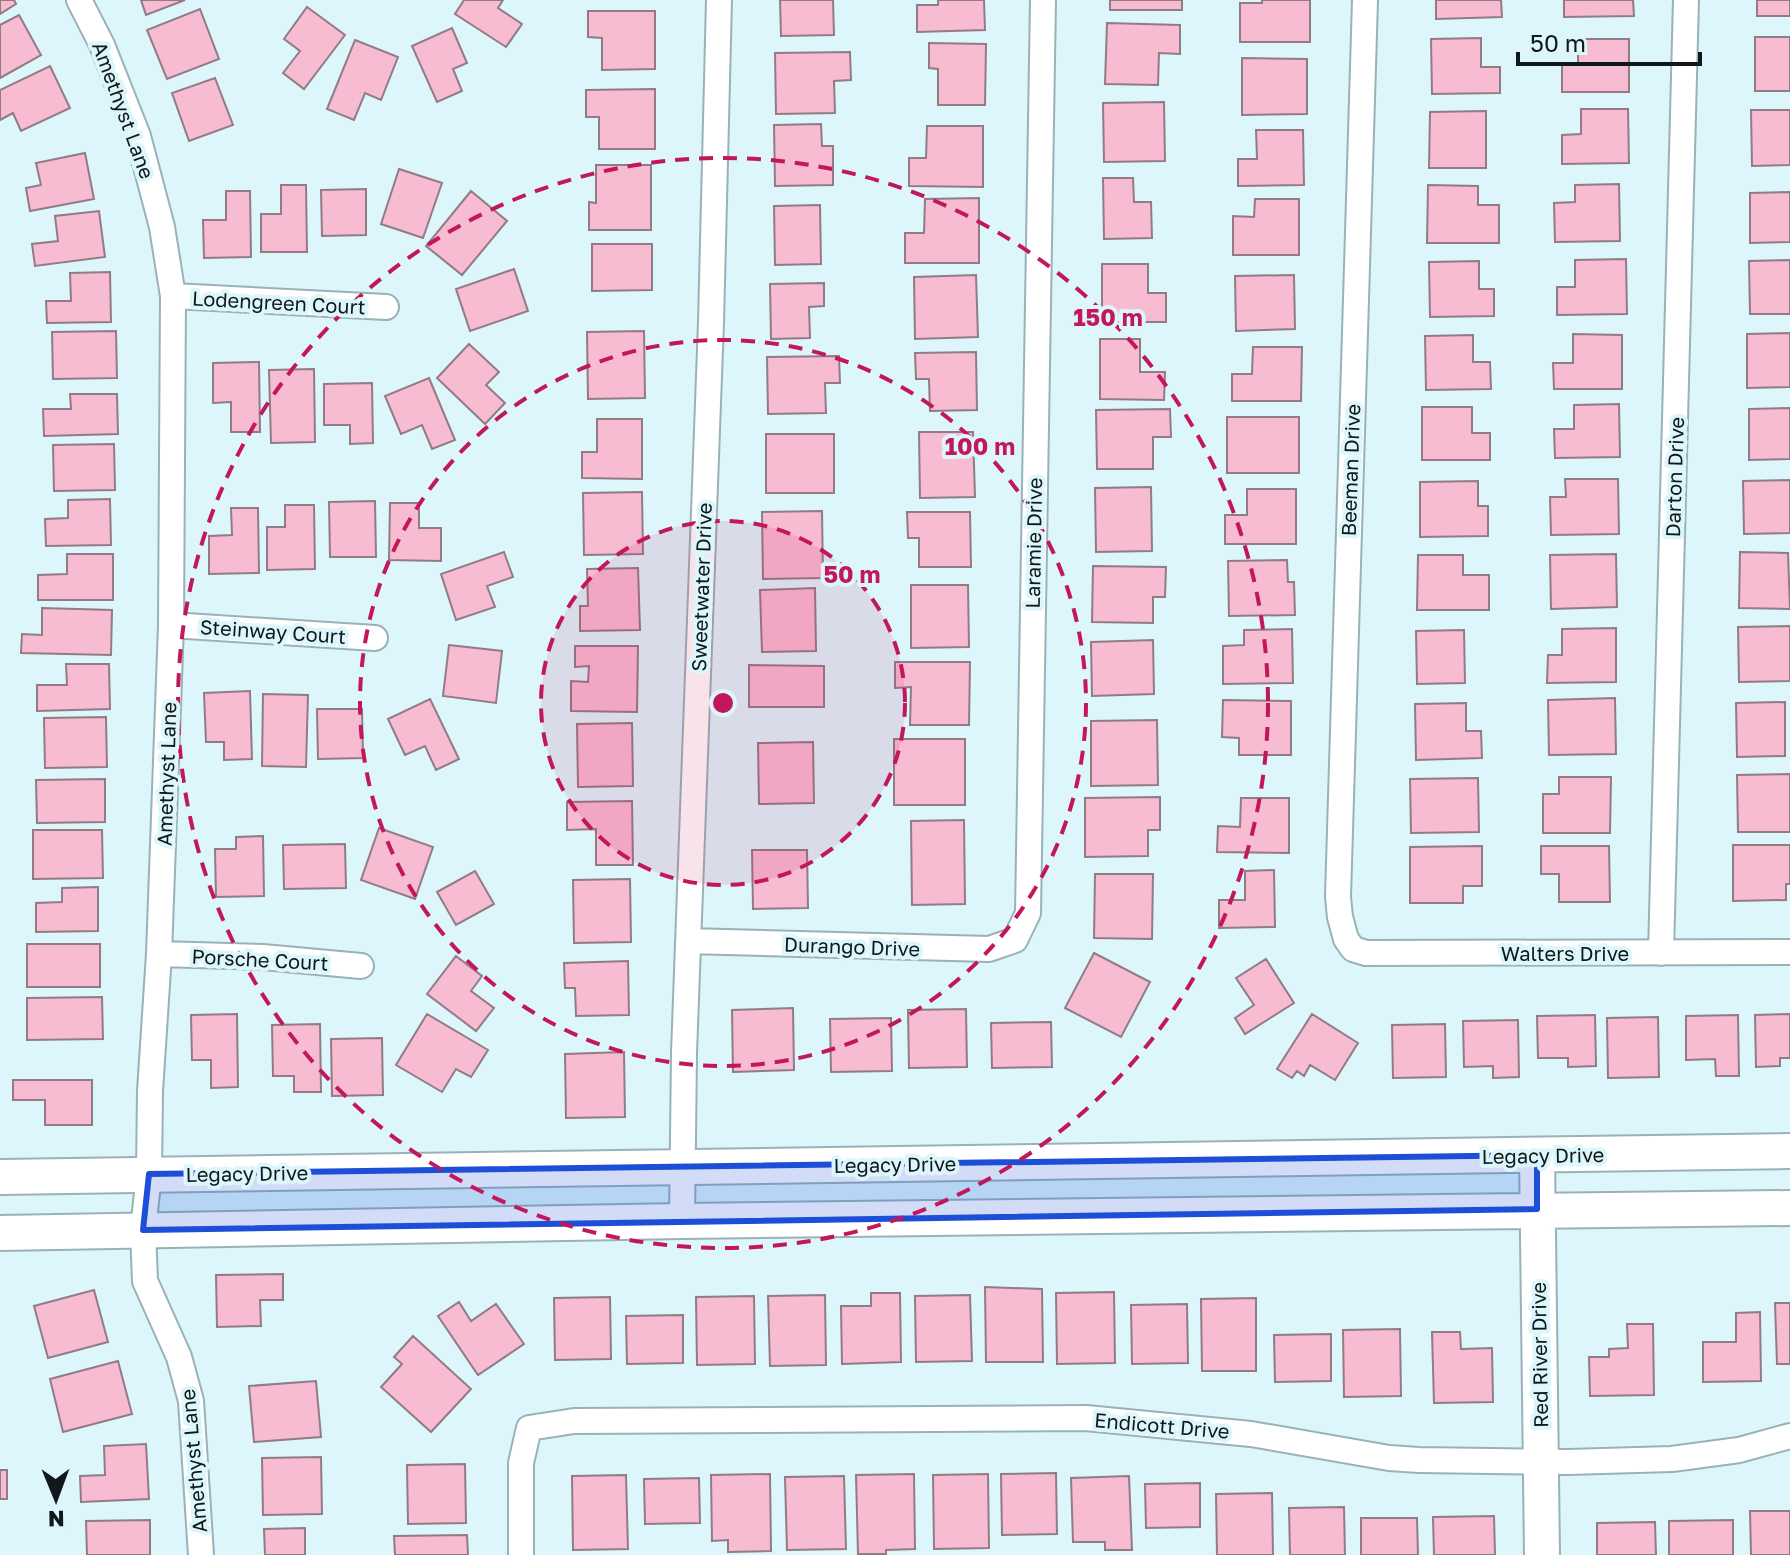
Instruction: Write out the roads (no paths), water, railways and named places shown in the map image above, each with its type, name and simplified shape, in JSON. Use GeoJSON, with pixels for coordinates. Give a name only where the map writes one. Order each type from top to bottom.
{"type":"FeatureCollection","features":[{"type":"Feature","properties":{"kind":"main road","name":"Legacy Drive"},"geometry":{"type":"LineString","coordinates":[[0,1177],[1790,1151]]}},
{"type":"Feature","properties":{"kind":"main road","name":"Red River Drive"},"geometry":{"type":"LineString","coordinates":[[1537,1155],[1542,1555]]}},
{"type":"Feature","properties":{"kind":"main road"},"geometry":{"type":"LineString","coordinates":[[0,1233],[1537,1209],[1790,1208]]}},
{"type":"Feature","properties":{"kind":"street","name":"Amethyst Lane"},"geometry":{"type":"LineString","coordinates":[[79,0],[102,45],[138,136],[162,227],[173,296],[171,625],[149,1174],[143,1230],[145,1281],[179,1357],[191,1401],[201,1555]]}},
{"type":"Feature","properties":{"kind":"street","name":"Sweetwater Drive"},"geometry":{"type":"LineString","coordinates":[[682,1221],[688,941],[719,0]]}},
{"type":"Feature","properties":{"kind":"street","name":"Laramie Drive"},"geometry":{"type":"LineString","coordinates":[[1015,940],[1028,913],[1043,0]]}},
{"type":"Feature","properties":{"kind":"street","name":"Beeman Drive"},"geometry":{"type":"LineString","coordinates":[[1346,939],[1338,897],[1365,0]]}},
{"type":"Feature","properties":{"kind":"street","name":"Darton Drive"},"geometry":{"type":"LineString","coordinates":[[1661,953],[1686,0]]}},
{"type":"Feature","properties":{"kind":"street","name":"Lodengreen Court"},"geometry":{"type":"LineString","coordinates":[[173,296],[386,307]]}},
{"type":"Feature","properties":{"kind":"street","name":"Steinway Court"},"geometry":{"type":"LineString","coordinates":[[171,625],[375,638]]}},
{"type":"Feature","properties":{"kind":"street","name":"Walters Drive"},"geometry":{"type":"LineString","coordinates":[[1346,939],[1353,949],[1366,953],[1790,952]]}},
{"type":"Feature","properties":{"kind":"street","name":"Durango Drive"},"geometry":{"type":"LineString","coordinates":[[688,941],[989,949],[1015,940]]}},
{"type":"Feature","properties":{"kind":"street","name":"Porsche Court"},"geometry":{"type":"LineString","coordinates":[[159,954],[263,957],[361,966]]}},
{"type":"Feature","properties":{"kind":"street","name":"Endicott Drive"},"geometry":{"type":"LineString","coordinates":[[521,1555],[521,1463],[529,1428],[574,1421],[1086,1418],[1251,1434],[1389,1458],[1541,1461],[1672,1459],[1739,1450],[1790,1436]]}}]}
